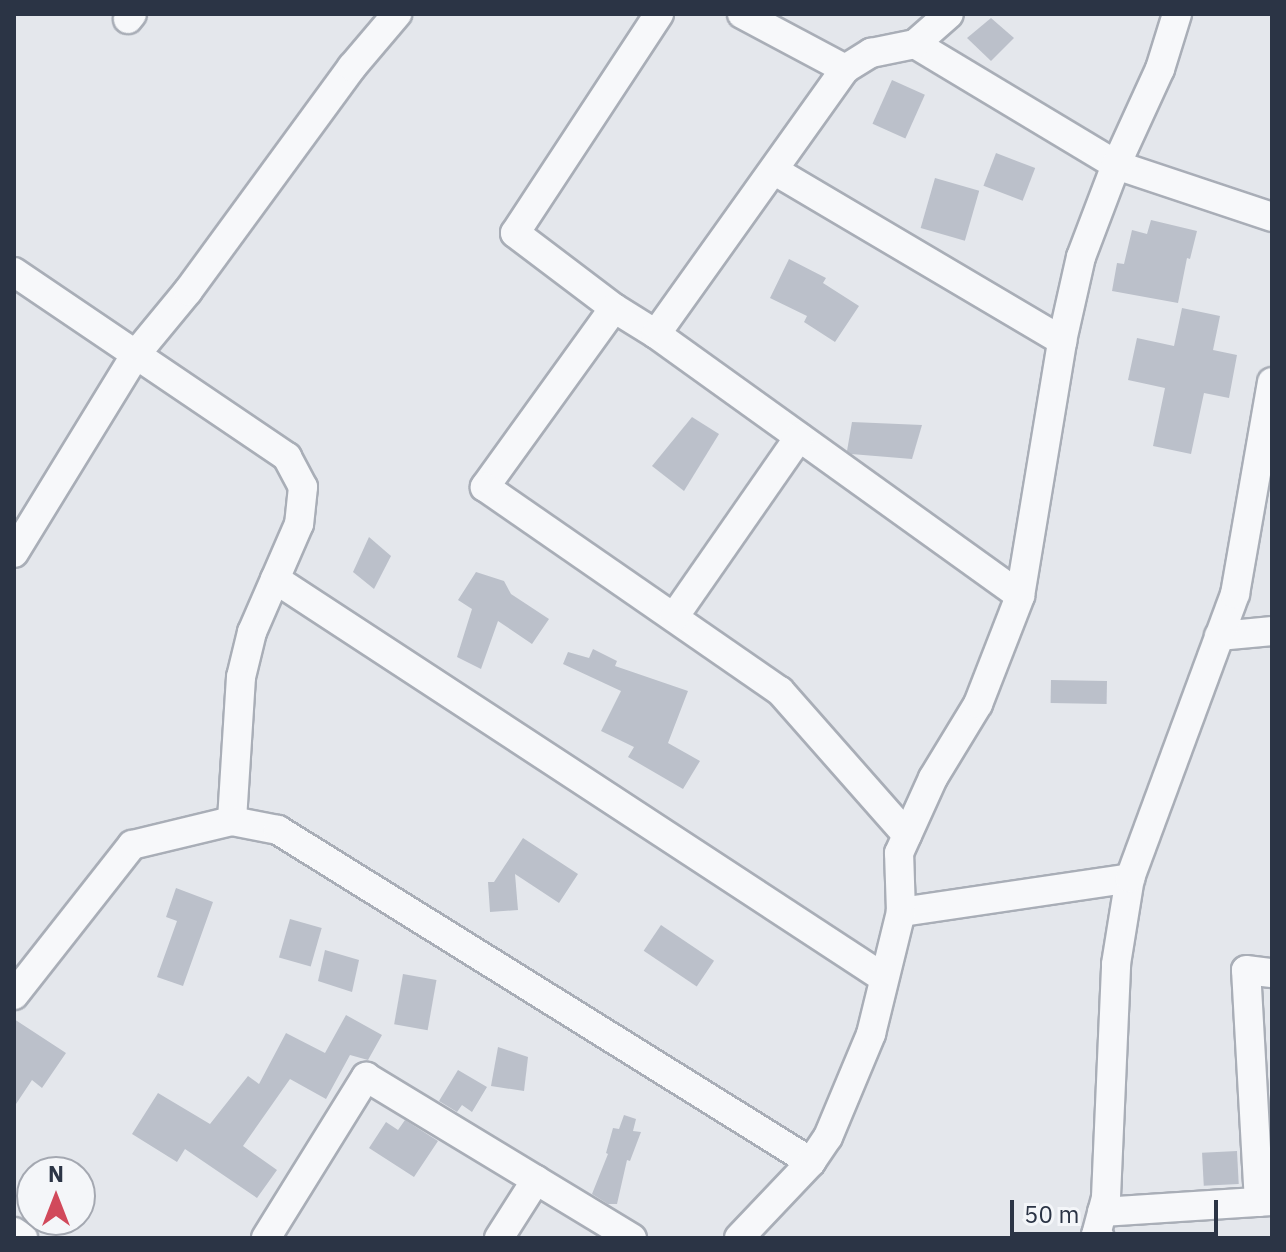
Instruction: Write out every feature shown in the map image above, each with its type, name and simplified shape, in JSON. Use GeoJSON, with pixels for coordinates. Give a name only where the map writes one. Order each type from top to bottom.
{"type":"FeatureCollection","features":[{"type":"Feature","properties":{"kind":"street"},"geometry":{"type":"LineString","coordinates":[[14,553],[136,354],[188,291],[352,67],[397,14]]}},
{"type":"Feature","properties":{"kind":"street"},"geometry":{"type":"LineString","coordinates":[[659,14],[515,233],[614,308],[656,334],[1020,596]]}},
{"type":"Feature","properties":{"kind":"street"},"geometry":{"type":"LineString","coordinates":[[742,14],[845,69]]}},
{"type":"Feature","properties":{"kind":"street"},"geometry":{"type":"LineString","coordinates":[[656,334],[845,69],[871,53],[915,44],[949,14]]}},
{"type":"Feature","properties":{"kind":"street"},"geometry":{"type":"LineString","coordinates":[[739,1238],[811,1162],[828,1137],[871,1034],[901,912],[899,853],[933,778],[978,704],[1020,596],[1062,341],[1081,257],[1116,165],[1160,69],[1169,17]]}},
{"type":"Feature","properties":{"kind":"street"},"geometry":{"type":"LineString","coordinates":[[915,44],[1116,165],[1272,217]]}},
{"type":"Feature","properties":{"kind":"street"},"geometry":{"type":"LineString","coordinates":[[775,171],[1062,341]]}},
{"type":"Feature","properties":{"kind":"street"},"geometry":{"type":"LineString","coordinates":[[14,272],[287,457],[303,487],[299,524],[252,632],[241,677],[232,821]]}},
{"type":"Feature","properties":{"kind":"street"},"geometry":{"type":"LineString","coordinates":[[614,308],[485,487],[780,691],[907,835]]}},
{"type":"Feature","properties":{"kind":"street"},"geometry":{"type":"LineString","coordinates":[[1272,385],[1235,594],[1130,878],[1116,964],[1106,1197],[1098,1231],[1266,1202],[1246,970],[1272,973]]}},
{"type":"Feature","properties":{"kind":"street"},"geometry":{"type":"LineString","coordinates":[[674,617],[799,437]]}},
{"type":"Feature","properties":{"kind":"street"},"geometry":{"type":"LineString","coordinates":[[275,579],[884,978]]}},
{"type":"Feature","properties":{"kind":"street"},"geometry":{"type":"LineString","coordinates":[[1219,636],[1272,631]]}},
{"type":"Feature","properties":{"kind":"street"},"geometry":{"type":"LineString","coordinates":[[14,995],[132,845],[232,821],[278,830],[811,1162]]}},
{"type":"Feature","properties":{"kind":"street"},"geometry":{"type":"LineString","coordinates":[[901,912],[1130,878]]}},
{"type":"Feature","properties":{"kind":"street"},"geometry":{"type":"LineString","coordinates":[[266,1238],[366,1077],[632,1238]]}},
{"type":"Feature","properties":{"kind":"street"},"geometry":{"type":"LineString","coordinates":[[499,1238],[536,1180]]}},
{"type":"Feature","properties":{"kind":"street"},"geometry":{"type":"LineString","coordinates":[[14,1232],[23,1238]]}},
{"type":"Feature","properties":{"kind":"building"},"geometry":{"type":"Polygon","coordinates":[[[991,18],[1014,38],[991,61],[967,38],[991,18]]]}},
{"type":"Feature","properties":{"kind":"building"},"geometry":{"type":"Polygon","coordinates":[[[892,80],[925,95],[905,138],[872,124],[892,80]]]}},
{"type":"Feature","properties":{"kind":"building"},"geometry":{"type":"Polygon","coordinates":[[[996,153],[1035,168],[1023,201],[983,186],[996,153]]]}},
{"type":"Feature","properties":{"kind":"building"},"geometry":{"type":"Polygon","coordinates":[[[935,178],[979,191],[965,241],[921,228],[935,178]]]}},
{"type":"Feature","properties":{"kind":"building"},"geometry":{"type":"Polygon","coordinates":[[[1151,220],[1197,231],[1190,259],[1187,258],[1178,303],[1112,291],[1117,263],[1124,264],[1132,230],[1147,234],[1151,220]]]}},
{"type":"Feature","properties":{"kind":"building"},"geometry":{"type":"Polygon","coordinates":[[[789,259],[826,278],[823,283],[859,306],[835,342],[804,322],[807,316],[770,298],[789,259]]]}},
{"type":"Feature","properties":{"kind":"building"},"geometry":{"type":"Polygon","coordinates":[[[1182,308],[1220,316],[1213,350],[1237,355],[1229,398],[1204,393],[1191,454],[1153,446],[1165,388],[1128,380],[1137,338],[1174,346],[1182,308]]]}},
{"type":"Feature","properties":{"kind":"building"},"geometry":{"type":"Polygon","coordinates":[[[692,417],[719,434],[684,491],[652,466],[692,417]]]}},
{"type":"Feature","properties":{"kind":"building"},"geometry":{"type":"Polygon","coordinates":[[[852,422],[922,425],[912,459],[851,454],[847,451],[852,422]]]}},
{"type":"Feature","properties":{"kind":"building"},"geometry":{"type":"Polygon","coordinates":[[[369,537],[391,556],[374,589],[353,572],[369,537]]]}},
{"type":"Feature","properties":{"kind":"building"},"geometry":{"type":"Polygon","coordinates":[[[476,572],[504,581],[511,594],[549,619],[532,644],[498,621],[481,669],[457,657],[472,609],[458,600],[476,572]]]}},
{"type":"Feature","properties":{"kind":"building"},"geometry":{"type":"Polygon","coordinates":[[[593,649],[617,661],[615,666],[688,691],[668,743],[700,761],[683,789],[628,757],[634,747],[601,731],[621,691],[563,664],[568,652],[589,658],[593,649]]]}},
{"type":"Feature","properties":{"kind":"building"},"geometry":{"type":"Polygon","coordinates":[[[1051,680],[1107,681],[1107,704],[1051,703],[1051,680]]]}},
{"type":"Feature","properties":{"kind":"building"},"geometry":{"type":"Polygon","coordinates":[[[523,838],[578,874],[559,903],[515,874],[518,910],[490,912],[488,882],[494,882],[523,838]]]}},
{"type":"Feature","properties":{"kind":"building"},"geometry":{"type":"Polygon","coordinates":[[[176,888],[213,902],[183,986],[157,977],[177,921],[166,917],[176,888]]]}},
{"type":"Feature","properties":{"kind":"building"},"geometry":{"type":"Polygon","coordinates":[[[290,919],[322,928],[311,967],[279,957],[290,919]]]}},
{"type":"Feature","properties":{"kind":"building"},"geometry":{"type":"Polygon","coordinates":[[[661,925],[714,961],[697,986],[644,951],[661,925]]]}},
{"type":"Feature","properties":{"kind":"building"},"geometry":{"type":"Polygon","coordinates":[[[325,950],[359,960],[352,992],[318,981],[325,950]]]}},
{"type":"Feature","properties":{"kind":"building"},"geometry":{"type":"Polygon","coordinates":[[[403,974],[436,980],[428,1030],[394,1024],[403,974]]]}},
{"type":"Feature","properties":{"kind":"building"},"geometry":{"type":"Polygon","coordinates":[[[346,1015],[382,1035],[368,1060],[350,1055],[326,1099],[290,1079],[243,1146],[277,1170],[257,1198],[185,1149],[177,1162],[132,1134],[158,1093],[210,1124],[248,1076],[259,1084],[286,1033],[325,1053],[346,1015]]]}},
{"type":"Feature","properties":{"kind":"building"},"geometry":{"type":"Polygon","coordinates":[[[14,1019],[66,1053],[42,1088],[32,1080],[14,1107],[14,1019]]]}},
{"type":"Feature","properties":{"kind":"building"},"geometry":{"type":"Polygon","coordinates":[[[498,1047],[528,1057],[524,1091],[491,1086],[498,1047]]]}},
{"type":"Feature","properties":{"kind":"building"},"geometry":{"type":"Polygon","coordinates":[[[458,1070],[487,1087],[472,1112],[462,1105],[457,1112],[439,1101],[458,1070]]]}},
{"type":"Feature","properties":{"kind":"building"},"geometry":{"type":"Polygon","coordinates":[[[624,1115],[636,1119],[633,1131],[641,1132],[630,1161],[627,1160],[617,1204],[608,1204],[592,1194],[608,1154],[613,1128],[619,1129],[624,1115]]]}},
{"type":"Feature","properties":{"kind":"building"},"geometry":{"type":"Polygon","coordinates":[[[405,1120],[438,1141],[414,1177],[369,1148],[386,1122],[398,1130],[405,1120]]]}},
{"type":"Feature","properties":{"kind":"building"},"geometry":{"type":"Polygon","coordinates":[[[1237,1151],[1239,1184],[1204,1186],[1202,1153],[1237,1151]]]}}]}
